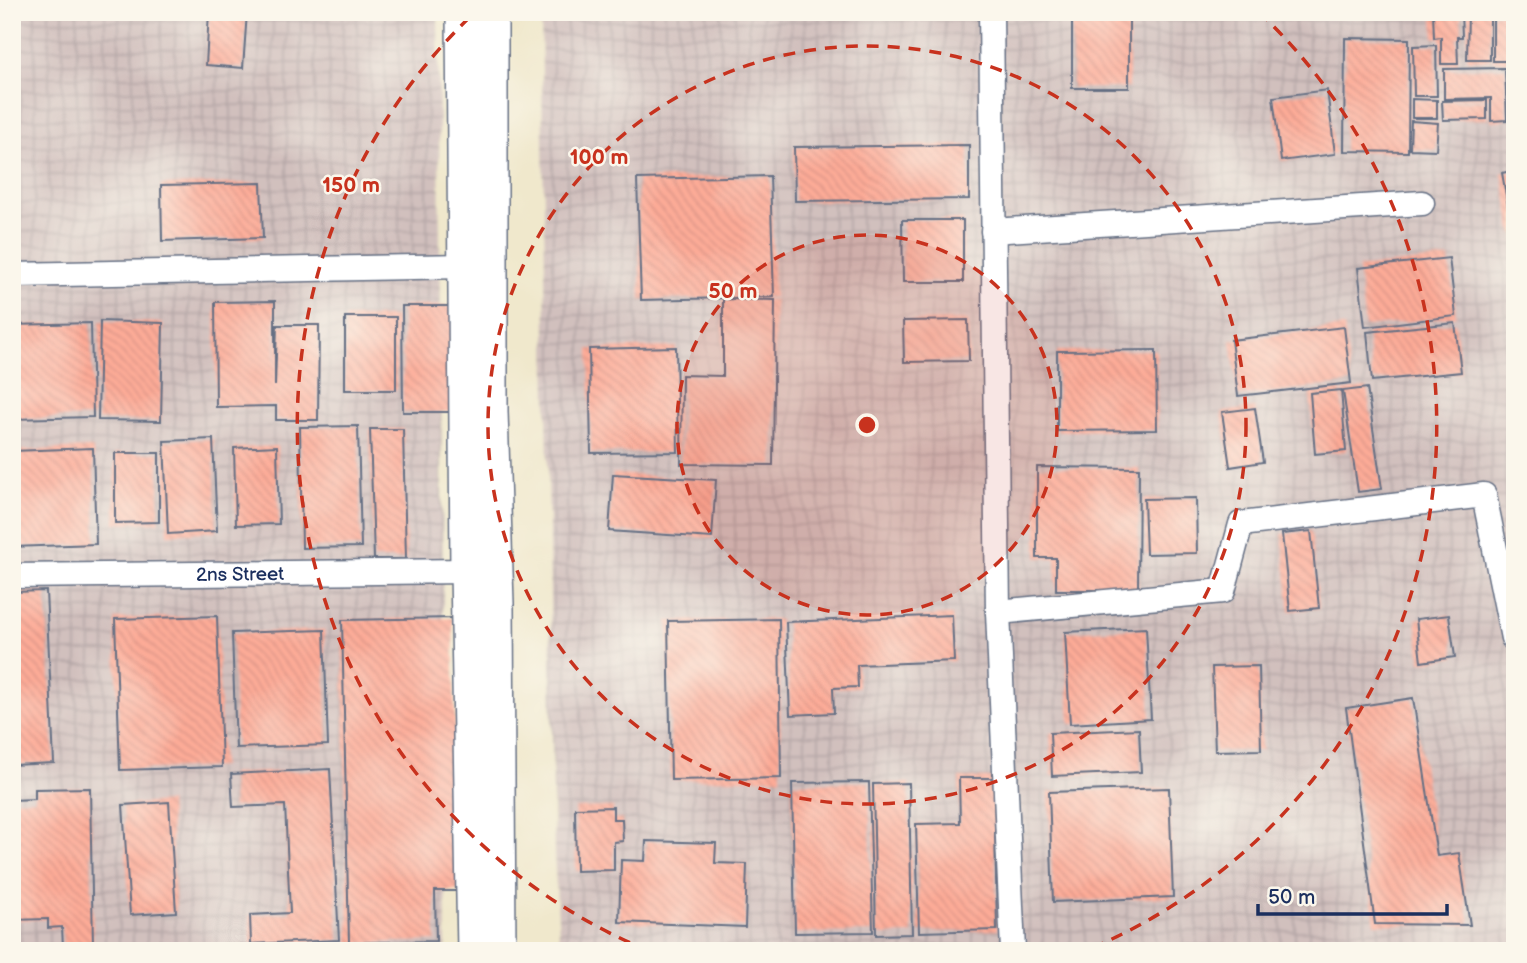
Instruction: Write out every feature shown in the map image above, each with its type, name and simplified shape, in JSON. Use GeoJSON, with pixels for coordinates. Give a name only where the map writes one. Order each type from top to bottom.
{"type":"FeatureCollection","features":[{"type":"Feature","properties":{"kind":"main road"},"geometry":{"type":"LineString","coordinates":[[463,12],[467,571],[474,951]]}},
{"type":"Feature","properties":{"kind":"main road"},"geometry":{"type":"LineString","coordinates":[[491,12],[491,411],[498,603],[499,951]]}},
{"type":"Feature","properties":{"kind":"street"},"geometry":{"type":"LineString","coordinates":[[991,12],[998,612],[1013,951]]}},
{"type":"Feature","properties":{"kind":"street"},"geometry":{"type":"LineString","coordinates":[[993,231],[1422,203]]}},
{"type":"Feature","properties":{"kind":"street"},"geometry":{"type":"LineString","coordinates":[[12,275],[466,266]]}},
{"type":"Feature","properties":{"kind":"street"},"geometry":{"type":"LineString","coordinates":[[998,612],[1223,591],[1241,524],[1484,495],[1515,638]]}},
{"type":"Feature","properties":{"kind":"street","name":"2ns Street"},"geometry":{"type":"LineString","coordinates":[[12,576],[467,571]]}},
{"type":"Feature","properties":{"kind":"shaded area"},"geometry":{"type":"Polygon","coordinates":[[[12,12],[438,12],[446,951],[12,951],[12,12]]]}},
{"type":"Feature","properties":{"kind":"shaded area"},"geometry":{"type":"Polygon","coordinates":[[[541,12],[1515,12],[1515,951],[560,951],[554,852],[541,12]]]}},
{"type":"Feature","properties":{"kind":"building"},"geometry":{"type":"Polygon","coordinates":[[[209,12],[247,12],[243,68],[206,65],[209,12]]]}},
{"type":"Feature","properties":{"kind":"building"},"geometry":{"type":"Polygon","coordinates":[[[1072,12],[1129,12],[1129,88],[1072,88],[1072,12]]]}},
{"type":"Feature","properties":{"kind":"building"},"geometry":{"type":"Polygon","coordinates":[[[1161,12],[1215,12],[1216,17],[1162,20],[1161,12]]]}},
{"type":"Feature","properties":{"kind":"building"},"geometry":{"type":"Polygon","coordinates":[[[1433,12],[1461,12],[1462,37],[1457,37],[1458,64],[1441,64],[1441,37],[1434,38],[1433,12]]]}},
{"type":"Feature","properties":{"kind":"building"},"geometry":{"type":"Polygon","coordinates":[[[1468,12],[1490,12],[1490,60],[1467,60],[1468,12]]]}},
{"type":"Feature","properties":{"kind":"building"},"geometry":{"type":"Polygon","coordinates":[[[1509,13],[1510,61],[1493,61],[1493,14],[1509,13]]]}},
{"type":"Feature","properties":{"kind":"building"},"geometry":{"type":"Polygon","coordinates":[[[1345,38],[1409,39],[1408,152],[1344,151],[1345,38]]]}},
{"type":"Feature","properties":{"kind":"building"},"geometry":{"type":"Polygon","coordinates":[[[1436,45],[1437,96],[1414,96],[1413,46],[1436,45]]]}},
{"type":"Feature","properties":{"kind":"building"},"geometry":{"type":"Polygon","coordinates":[[[1505,68],[1507,120],[1491,121],[1491,98],[1444,99],[1444,69],[1505,68]]]}},
{"type":"Feature","properties":{"kind":"building"},"geometry":{"type":"Polygon","coordinates":[[[1327,90],[1335,154],[1281,161],[1273,97],[1327,90]]]}},
{"type":"Feature","properties":{"kind":"building"},"geometry":{"type":"Polygon","coordinates":[[[1412,99],[1437,100],[1437,118],[1412,118],[1412,99]]]}},
{"type":"Feature","properties":{"kind":"building"},"geometry":{"type":"Polygon","coordinates":[[[1487,100],[1487,119],[1443,120],[1442,101],[1487,100]]]}},
{"type":"Feature","properties":{"kind":"building"},"geometry":{"type":"Polygon","coordinates":[[[1411,121],[1438,123],[1436,150],[1410,149],[1411,121]]]}},
{"type":"Feature","properties":{"kind":"building"},"geometry":{"type":"Polygon","coordinates":[[[969,145],[969,199],[795,201],[794,147],[969,145]]]}},
{"type":"Feature","properties":{"kind":"building"},"geometry":{"type":"Polygon","coordinates":[[[1515,170],[1515,234],[1513,234],[1502,173],[1515,170]]]}},
{"type":"Feature","properties":{"kind":"building"},"geometry":{"type":"Polygon","coordinates":[[[770,176],[774,297],[641,300],[637,179],[770,176]]]}},
{"type":"Feature","properties":{"kind":"building"},"geometry":{"type":"Polygon","coordinates":[[[261,183],[263,238],[162,241],[161,185],[261,183]]]}},
{"type":"Feature","properties":{"kind":"building"},"geometry":{"type":"Polygon","coordinates":[[[902,220],[963,220],[963,282],[903,282],[902,220]]]}},
{"type":"Feature","properties":{"kind":"building"},"geometry":{"type":"Polygon","coordinates":[[[1449,258],[1456,316],[1365,327],[1358,268],[1449,258]]]}},
{"type":"Feature","properties":{"kind":"building"},"geometry":{"type":"Polygon","coordinates":[[[723,299],[775,300],[773,465],[681,464],[682,375],[723,376],[723,299]]]}},
{"type":"Feature","properties":{"kind":"building"},"geometry":{"type":"Polygon","coordinates":[[[275,301],[275,386],[277,325],[319,325],[318,420],[276,420],[276,406],[216,407],[215,302],[275,301]]]}},
{"type":"Feature","properties":{"kind":"building"},"geometry":{"type":"Polygon","coordinates":[[[402,306],[459,306],[460,412],[403,412],[402,306]]]}},
{"type":"Feature","properties":{"kind":"building"},"geometry":{"type":"Polygon","coordinates":[[[345,317],[396,317],[396,390],[345,390],[345,317]]]}},
{"type":"Feature","properties":{"kind":"building"},"geometry":{"type":"Polygon","coordinates":[[[968,320],[969,361],[904,362],[903,321],[968,320]]]}},
{"type":"Feature","properties":{"kind":"building"},"geometry":{"type":"Polygon","coordinates":[[[100,321],[163,323],[161,421],[98,420],[100,321]]]}},
{"type":"Feature","properties":{"kind":"building"},"geometry":{"type":"Polygon","coordinates":[[[91,323],[93,417],[12,419],[12,325],[91,323]]]}},
{"type":"Feature","properties":{"kind":"building"},"geometry":{"type":"Polygon","coordinates":[[[1455,323],[1461,372],[1372,381],[1367,332],[1455,323]]]}},
{"type":"Feature","properties":{"kind":"building"},"geometry":{"type":"Polygon","coordinates":[[[1344,327],[1351,383],[1238,396],[1231,340],[1344,327]]]}},
{"type":"Feature","properties":{"kind":"building"},"geometry":{"type":"Polygon","coordinates":[[[676,347],[678,452],[591,453],[589,349],[676,347]]]}},
{"type":"Feature","properties":{"kind":"building"},"geometry":{"type":"Polygon","coordinates":[[[1156,350],[1157,430],[1057,431],[1057,351],[1156,350]]]}},
{"type":"Feature","properties":{"kind":"building"},"geometry":{"type":"Polygon","coordinates":[[[1367,388],[1382,489],[1358,492],[1343,391],[1367,388]]]}},
{"type":"Feature","properties":{"kind":"building"},"geometry":{"type":"Polygon","coordinates":[[[1341,390],[1346,451],[1315,454],[1310,393],[1341,390]]]}},
{"type":"Feature","properties":{"kind":"building"},"geometry":{"type":"Polygon","coordinates":[[[1255,408],[1263,462],[1230,467],[1222,412],[1255,408]]]}},
{"type":"Feature","properties":{"kind":"building"},"geometry":{"type":"Polygon","coordinates":[[[358,426],[361,547],[302,548],[300,427],[358,426]]]}},
{"type":"Feature","properties":{"kind":"building"},"geometry":{"type":"Polygon","coordinates":[[[370,429],[403,429],[406,559],[374,559],[370,429]]]}},
{"type":"Feature","properties":{"kind":"building"},"geometry":{"type":"Polygon","coordinates":[[[213,439],[217,531],[168,534],[164,441],[213,439]]]}},
{"type":"Feature","properties":{"kind":"building"},"geometry":{"type":"Polygon","coordinates":[[[277,446],[279,524],[236,525],[234,448],[277,446]]]}},
{"type":"Feature","properties":{"kind":"building"},"geometry":{"type":"Polygon","coordinates":[[[93,448],[96,544],[12,547],[12,451],[93,448]]]}},
{"type":"Feature","properties":{"kind":"building"},"geometry":{"type":"Polygon","coordinates":[[[115,453],[159,453],[159,522],[115,523],[115,453]]]}},
{"type":"Feature","properties":{"kind":"building"},"geometry":{"type":"Polygon","coordinates":[[[1037,467],[1139,468],[1138,590],[1056,590],[1056,558],[1037,558],[1037,467]]]}},
{"type":"Feature","properties":{"kind":"building"},"geometry":{"type":"Polygon","coordinates":[[[613,474],[716,480],[712,538],[609,531],[613,474]]]}},
{"type":"Feature","properties":{"kind":"building"},"geometry":{"type":"Polygon","coordinates":[[[1196,498],[1197,553],[1146,554],[1144,499],[1196,498]]]}},
{"type":"Feature","properties":{"kind":"building"},"geometry":{"type":"Polygon","coordinates":[[[1311,531],[1319,608],[1290,611],[1282,534],[1311,531]]]}},
{"type":"Feature","properties":{"kind":"building"},"geometry":{"type":"Polygon","coordinates":[[[46,591],[54,763],[12,765],[12,592],[46,591]]]}},
{"type":"Feature","properties":{"kind":"building"},"geometry":{"type":"Polygon","coordinates":[[[952,615],[954,661],[857,665],[858,687],[833,688],[834,713],[790,715],[786,622],[952,615]]]}},
{"type":"Feature","properties":{"kind":"building"},"geometry":{"type":"Polygon","coordinates":[[[1449,615],[1455,657],[1421,662],[1416,619],[1449,615]]]}},
{"type":"Feature","properties":{"kind":"building"},"geometry":{"type":"Polygon","coordinates":[[[217,616],[222,767],[120,770],[115,619],[217,616]]]}},
{"type":"Feature","properties":{"kind":"building"},"geometry":{"type":"Polygon","coordinates":[[[453,618],[459,891],[435,891],[436,941],[349,943],[342,620],[453,618]]]}},
{"type":"Feature","properties":{"kind":"building"},"geometry":{"type":"Polygon","coordinates":[[[779,619],[781,778],[671,780],[668,621],[779,619]]]}},
{"type":"Feature","properties":{"kind":"building"},"geometry":{"type":"Polygon","coordinates":[[[1146,628],[1151,719],[1070,724],[1065,632],[1146,628]]]}},
{"type":"Feature","properties":{"kind":"building"},"geometry":{"type":"Polygon","coordinates":[[[324,630],[328,745],[236,748],[232,633],[324,630]]]}},
{"type":"Feature","properties":{"kind":"building"},"geometry":{"type":"Polygon","coordinates":[[[1259,666],[1261,750],[1215,751],[1212,667],[1259,666]]]}},
{"type":"Feature","properties":{"kind":"building"},"geometry":{"type":"Polygon","coordinates":[[[1413,698],[1437,856],[1459,853],[1470,925],[1375,924],[1346,708],[1413,698]]]}},
{"type":"Feature","properties":{"kind":"building"},"geometry":{"type":"Polygon","coordinates":[[[1139,729],[1141,772],[1052,776],[1050,733],[1139,729]]]}},
{"type":"Feature","properties":{"kind":"building"},"geometry":{"type":"Polygon","coordinates":[[[330,769],[339,940],[251,944],[250,915],[290,913],[285,805],[233,807],[231,774],[330,769]]]}},
{"type":"Feature","properties":{"kind":"building"},"geometry":{"type":"Polygon","coordinates":[[[959,778],[994,778],[997,930],[919,932],[916,824],[960,823],[959,778]]]}},
{"type":"Feature","properties":{"kind":"building"},"geometry":{"type":"Polygon","coordinates":[[[869,782],[873,932],[795,933],[792,783],[869,782]]]}},
{"type":"Feature","properties":{"kind":"building"},"geometry":{"type":"Polygon","coordinates":[[[909,783],[912,934],[876,935],[873,784],[909,783]]]}},
{"type":"Feature","properties":{"kind":"building"},"geometry":{"type":"Polygon","coordinates":[[[90,788],[93,946],[63,947],[62,927],[48,928],[48,919],[12,920],[12,800],[35,799],[35,789],[90,788]]]}},
{"type":"Feature","properties":{"kind":"building"},"geometry":{"type":"Polygon","coordinates":[[[1169,788],[1173,897],[1053,902],[1049,792],[1169,788]]]}},
{"type":"Feature","properties":{"kind":"building"},"geometry":{"type":"Polygon","coordinates":[[[169,802],[176,912],[130,915],[123,805],[169,802]]]}},
{"type":"Feature","properties":{"kind":"building"},"geometry":{"type":"Polygon","coordinates":[[[613,807],[613,819],[622,819],[623,841],[614,842],[614,870],[576,871],[575,808],[613,807]]]}},
{"type":"Feature","properties":{"kind":"building"},"geometry":{"type":"Polygon","coordinates":[[[646,841],[716,843],[715,863],[747,864],[745,927],[619,922],[621,860],[645,861],[646,841]]]}}]}
